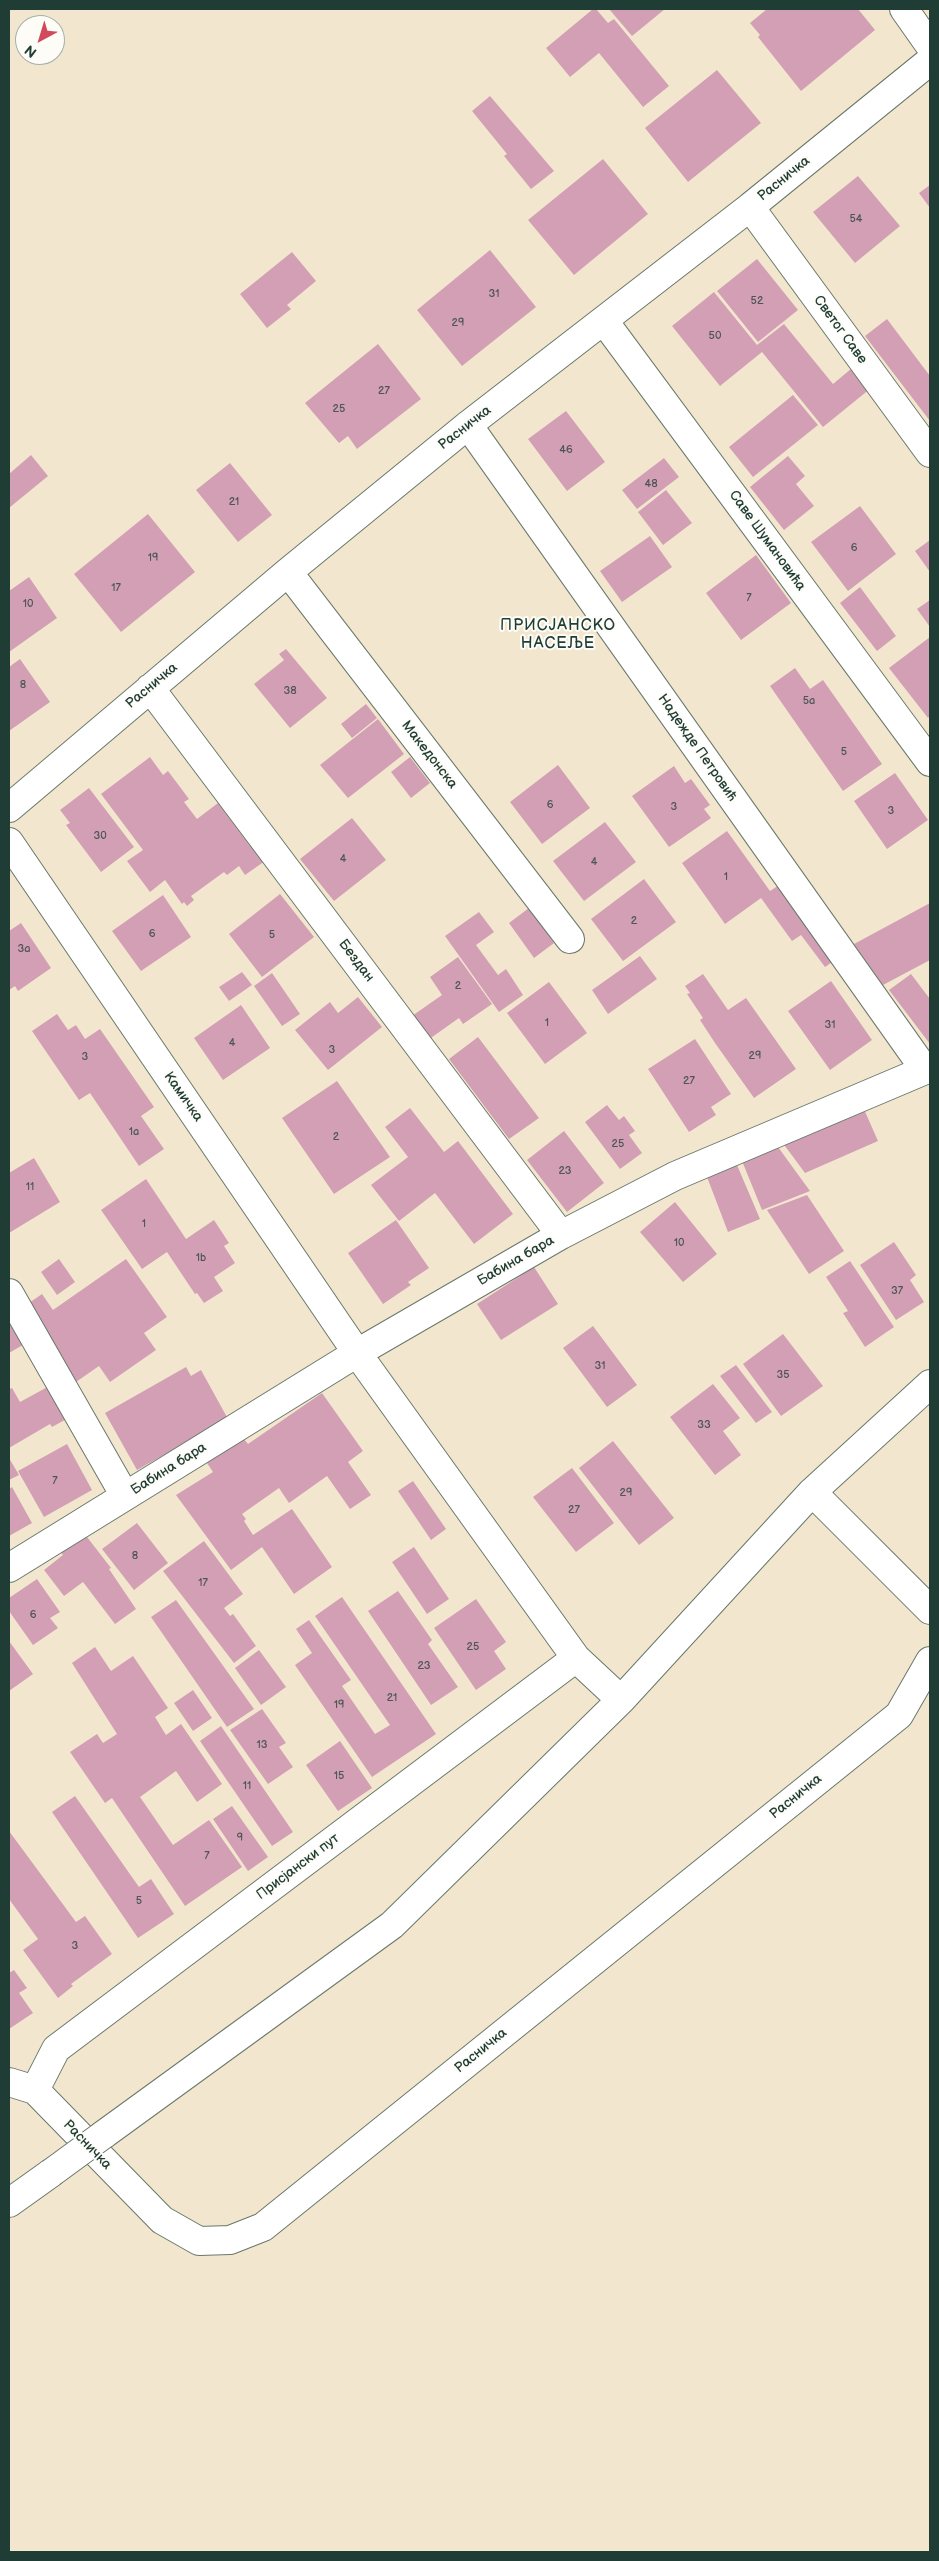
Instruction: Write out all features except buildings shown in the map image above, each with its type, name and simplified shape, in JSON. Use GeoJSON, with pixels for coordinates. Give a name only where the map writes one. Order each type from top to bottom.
{"type":"FeatureCollection","features":[{"type":"Feature","properties":{"kind":"street"},"geometry":{"type":"LineString","coordinates":[[904,9],[930,46]]}},
{"type":"Feature","properties":{"kind":"street","name":"Расничка"},"geometry":{"type":"LineString","coordinates":[[9,808],[288,572],[468,425],[750,207],[930,61]]}},
{"type":"Feature","properties":{"kind":"street","name":"Светог Саве"},"geometry":{"type":"LineString","coordinates":[[750,207],[930,453]]}},
{"type":"Feature","properties":{"kind":"street","name":"Саве Шумановића"},"geometry":{"type":"LineString","coordinates":[[604,321],[930,762]]}},
{"type":"Feature","properties":{"kind":"street","name":"Надежде Петровић"},"geometry":{"type":"LineString","coordinates":[[468,425],[928,1069]]}},
{"type":"Feature","properties":{"kind":"street","name":"Македонска"},"geometry":{"type":"LineString","coordinates":[[288,572],[570,939]]}},
{"type":"Feature","properties":{"kind":"street","name":"Бездан"},"geometry":{"type":"LineString","coordinates":[[150,688],[561,1235]]}},
{"type":"Feature","properties":{"kind":"street","name":"Камичка"},"geometry":{"type":"LineString","coordinates":[[9,842],[357,1353],[576,1658],[621,1700]]}},
{"type":"Feature","properties":{"kind":"street","name":"Бабина бара"},"geometry":{"type":"LineString","coordinates":[[9,1568],[357,1353],[561,1235],[675,1176],[928,1069]]}},
{"type":"Feature","properties":{"kind":"street","name":"Бабина бара"},"geometry":{"type":"LineString","coordinates":[[9,1293],[125,1496]]}},
{"type":"Feature","properties":{"kind":"street"},"geometry":{"type":"LineString","coordinates":[[9,2202],[51,2174],[392,1925],[621,1700],[812,1492],[930,1384]]}},
{"type":"Feature","properties":{"kind":"street"},"geometry":{"type":"LineString","coordinates":[[812,1492],[930,1610]]}},
{"type":"Feature","properties":{"kind":"street","name":"Присјански пут"},"geometry":{"type":"LineString","coordinates":[[35,2090],[56,2049],[576,1658]]}},
{"type":"Feature","properties":{"kind":"street","name":"Расничка"},"geometry":{"type":"LineString","coordinates":[[9,2082],[35,2090],[162,2220],[199,2241],[230,2240],[263,2228],[898,1715],[930,1661]]}},
{"type":"Feature","properties":{"kind":"district","name":"ПРИСЈАНСКО НАСЕЉЕ"},"geometry":{"type":"Point","coordinates":[558,635]}}]}
